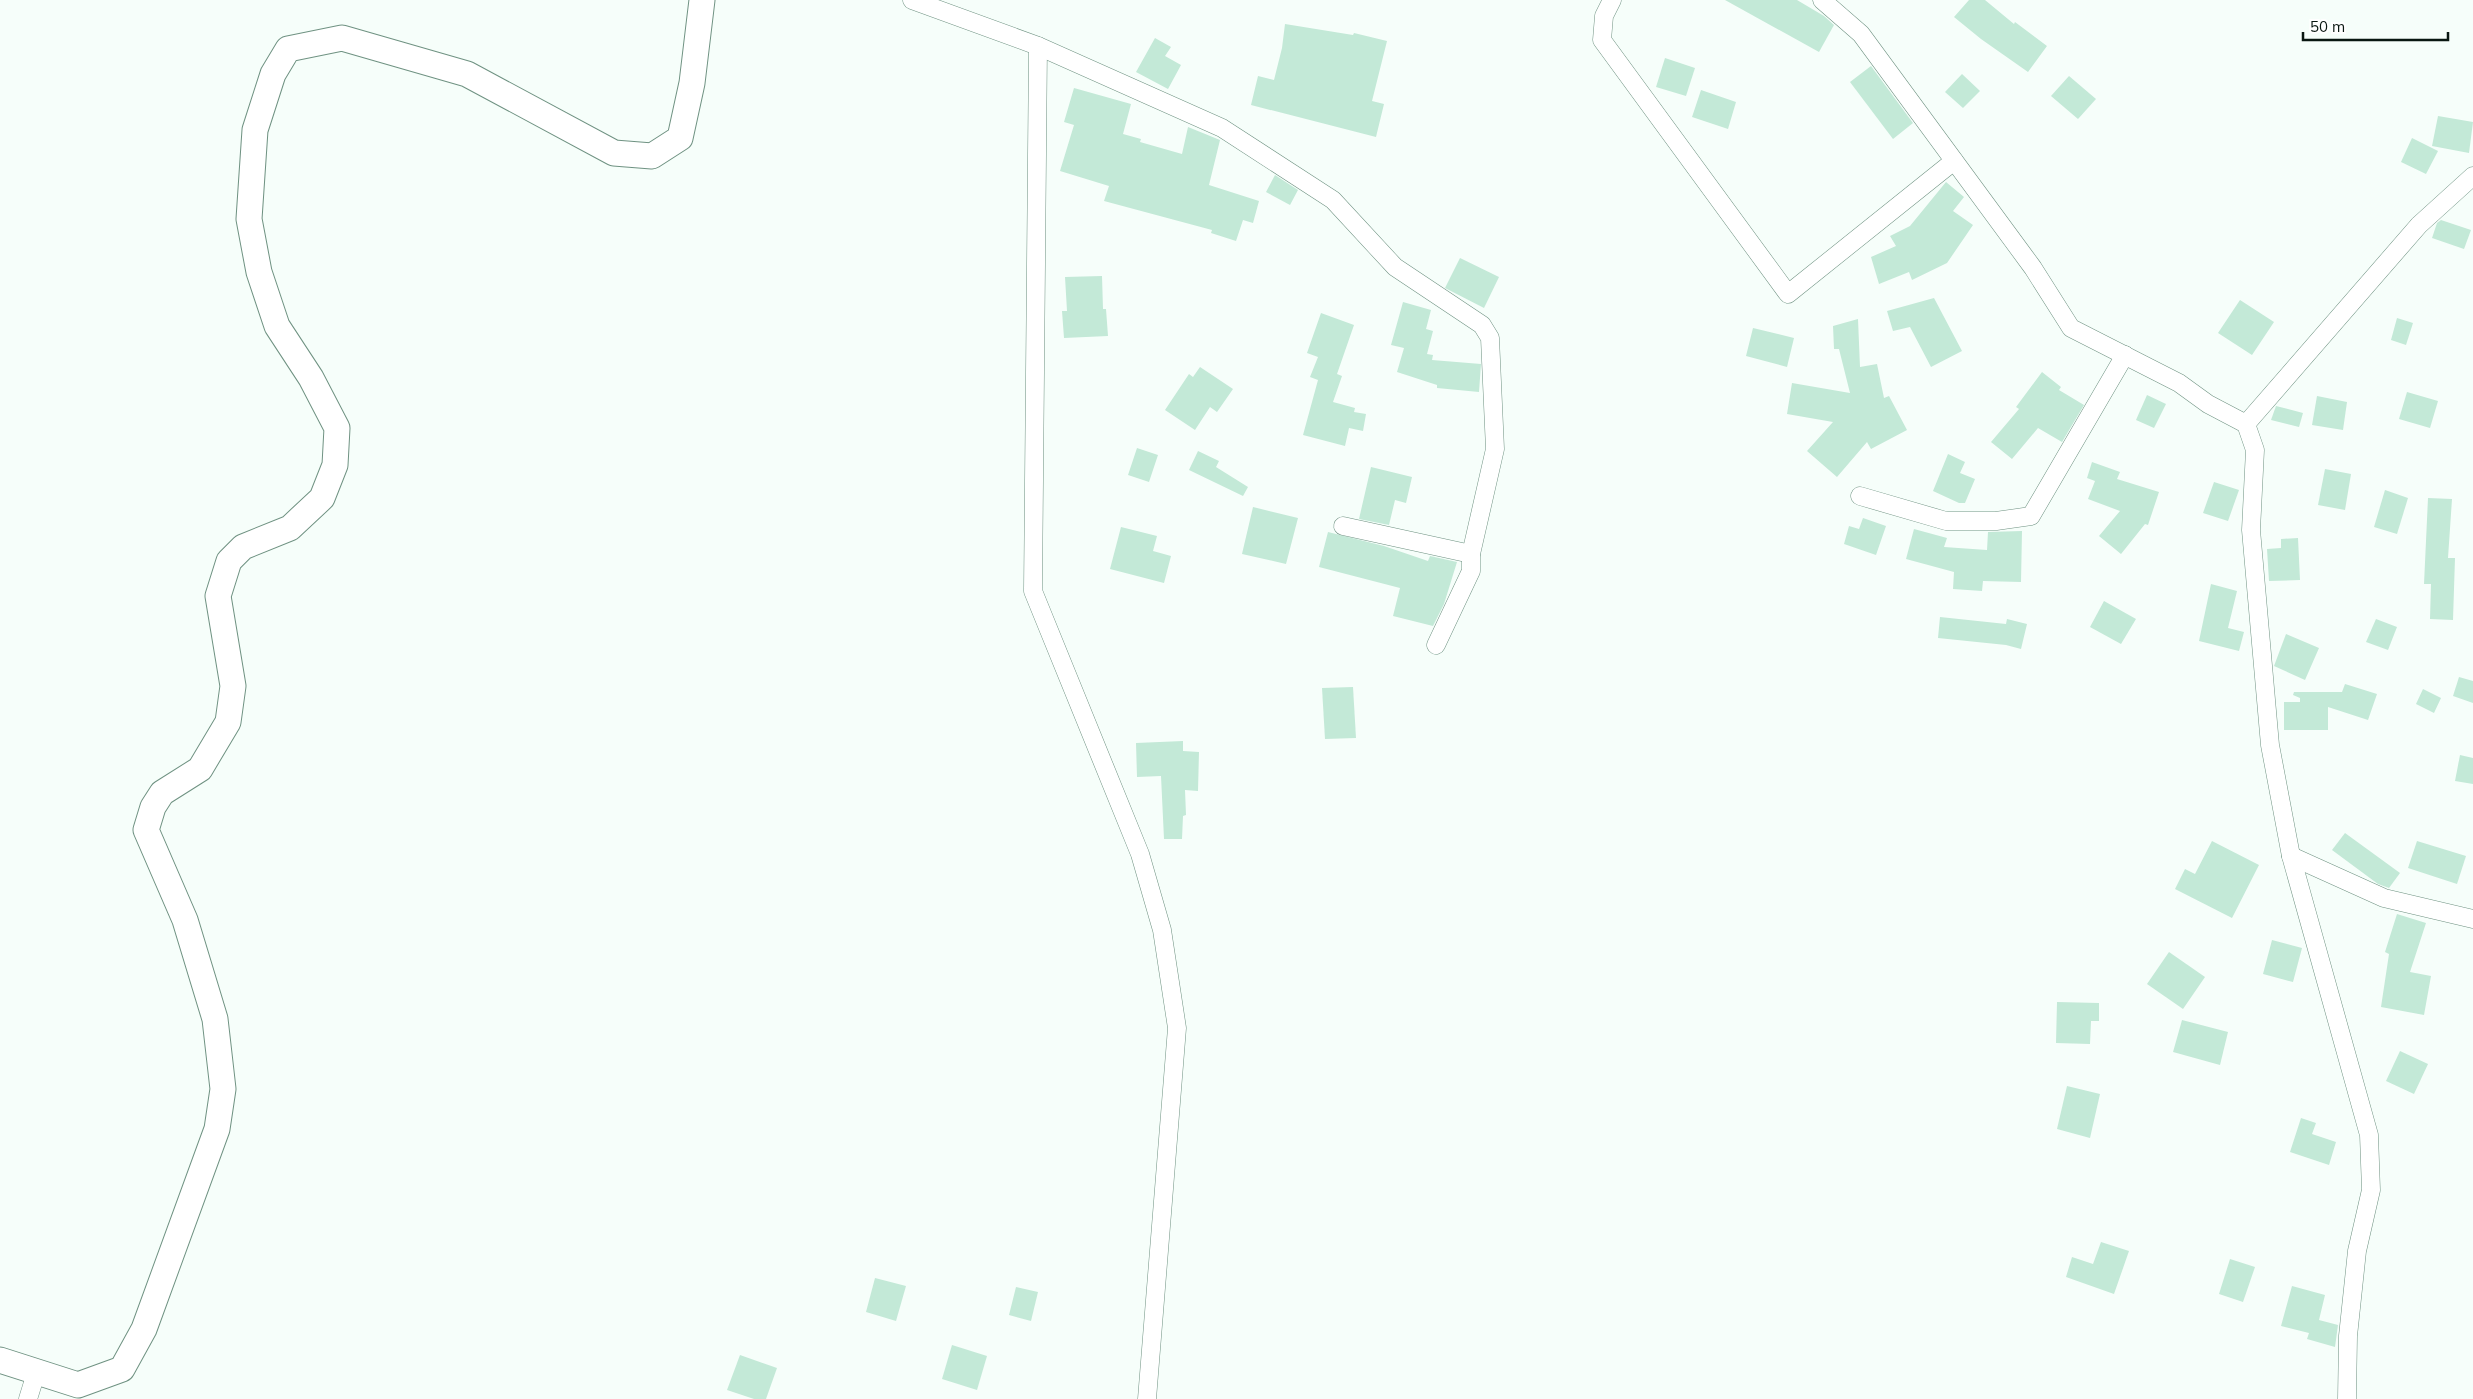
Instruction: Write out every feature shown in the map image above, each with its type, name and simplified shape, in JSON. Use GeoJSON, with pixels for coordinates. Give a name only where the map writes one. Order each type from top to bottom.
{"type":"FeatureCollection","features":[{"type":"Feature","properties":{"kind":"main road"},"geometry":{"type":"LineString","coordinates":[[0,1360],[78,1385],[122,1369],[144,1329],[216,1129],[223,1089],[215,1019],[186,920],[146,830],[153,807],[162,793],[200,769],[228,722],[233,686],[218,596],[229,560],[243,547],[290,528],[322,498],[335,465],[337,428],[311,378],[277,326],[259,272],[249,219],[256,130],[274,74],[288,49],[342,38],[466,74],[614,153],[652,156],[680,138],[692,82],[702,0]]}},
{"type":"Feature","properties":{"kind":"street"},"geometry":{"type":"LineString","coordinates":[[912,0],[1038,46],[1222,128],[1333,200],[1395,267],[1482,325],[1490,338],[1495,449],[1471,554],[1471,571],[1436,645]]}},
{"type":"Feature","properties":{"kind":"street"},"geometry":{"type":"LineString","coordinates":[[1612,0],[1604,16],[1602,40],[1788,294],[1954,161]]}},
{"type":"Feature","properties":{"kind":"street"},"geometry":{"type":"LineString","coordinates":[[1822,0],[1861,34],[2032,268],[2071,328],[2179,383],[2208,404],[2246,424],[2255,450],[2251,530],[2270,745],[2291,856],[2369,1135],[2371,1190],[2357,1251],[2348,1336],[2347,1399]]}},
{"type":"Feature","properties":{"kind":"street"},"geometry":{"type":"LineString","coordinates":[[1038,46],[1033,591],[1140,854],[1162,930],[1176,1028],[1147,1399]]}},
{"type":"Feature","properties":{"kind":"street"},"geometry":{"type":"LineString","coordinates":[[2246,424],[2419,225],[2473,176]]}},
{"type":"Feature","properties":{"kind":"street"},"geometry":{"type":"LineString","coordinates":[[1860,496],[1946,521],[1996,521],[2032,516],[2125,355]]}},
{"type":"Feature","properties":{"kind":"street"},"geometry":{"type":"LineString","coordinates":[[1343,526],[1471,554]]}},
{"type":"Feature","properties":{"kind":"street"},"geometry":{"type":"LineString","coordinates":[[2291,856],[2384,898],[2473,919]]}},
{"type":"Feature","properties":{"kind":"street"},"geometry":{"type":"LineString","coordinates":[[28,1399],[36,1373]]}},
{"type":"Feature","properties":{"kind":"building"},"geometry":{"type":"Polygon","coordinates":[[[1725,0],[1797,0],[1824,16],[1834,25],[1819,52],[1725,0]]]}},
{"type":"Feature","properties":{"kind":"building"},"geometry":{"type":"Polygon","coordinates":[[[1969,0],[1985,0],[2014,24],[2015,22],[2047,46],[2028,72],[1981,39],[1954,17],[1969,0]]]}},
{"type":"Feature","properties":{"kind":"building"},"geometry":{"type":"Polygon","coordinates":[[[1285,24],[1353,35],[1354,33],[1387,41],[1372,101],[1384,104],[1376,137],[1251,105],[1258,76],[1274,80],[1282,48],[1285,24]]]}},
{"type":"Feature","properties":{"kind":"building"},"geometry":{"type":"Polygon","coordinates":[[[1155,38],[1171,47],[1165,56],[1181,65],[1168,89],[1136,72],[1155,38]]]}},
{"type":"Feature","properties":{"kind":"building"},"geometry":{"type":"Polygon","coordinates":[[[1665,58],[1695,68],[1686,96],[1656,87],[1665,58]]]}},
{"type":"Feature","properties":{"kind":"building"},"geometry":{"type":"Polygon","coordinates":[[[1871,66],[1913,123],[1893,139],[1850,82],[1871,66]]]}},
{"type":"Feature","properties":{"kind":"building"},"geometry":{"type":"Polygon","coordinates":[[[1962,74],[1980,91],[1963,108],[1945,92],[1962,74]]]}},
{"type":"Feature","properties":{"kind":"building"},"geometry":{"type":"Polygon","coordinates":[[[2069,76],[2096,99],[2078,119],[2051,96],[2069,76]]]}},
{"type":"Feature","properties":{"kind":"building"},"geometry":{"type":"Polygon","coordinates":[[[1074,88],[1131,104],[1123,134],[1141,139],[1140,142],[1182,154],[1188,127],[1220,140],[1209,185],[1259,201],[1253,223],[1243,220],[1236,241],[1211,233],[1212,230],[1104,201],[1109,186],[1060,171],[1074,125],[1064,122],[1074,88]]]}},
{"type":"Feature","properties":{"kind":"building"},"geometry":{"type":"Polygon","coordinates":[[[1701,90],[1736,102],[1728,129],[1692,117],[1701,90]]]}},
{"type":"Feature","properties":{"kind":"building"},"geometry":{"type":"Polygon","coordinates":[[[2438,116],[2473,122],[2469,153],[2432,146],[2438,116]]]}},
{"type":"Feature","properties":{"kind":"building"},"geometry":{"type":"Polygon","coordinates":[[[2412,138],[2438,151],[2426,174],[2401,162],[2412,138]]]}},
{"type":"Feature","properties":{"kind":"building"},"geometry":{"type":"Polygon","coordinates":[[[1275,175],[1298,190],[1290,205],[1266,192],[1275,175]]]}},
{"type":"Feature","properties":{"kind":"building"},"geometry":{"type":"Polygon","coordinates":[[[1946,182],[1964,197],[1953,211],[1973,225],[1947,263],[1912,280],[1909,272],[1879,284],[1871,257],[1896,246],[1890,236],[1910,226],[1946,182]]]}},
{"type":"Feature","properties":{"kind":"building"},"geometry":{"type":"Polygon","coordinates":[[[2441,220],[2471,230],[2464,249],[2432,238],[2437,223],[2441,220]]]}},
{"type":"Feature","properties":{"kind":"building"},"geometry":{"type":"Polygon","coordinates":[[[1460,258],[1499,277],[1484,308],[1445,288],[1460,258]]]}},
{"type":"Feature","properties":{"kind":"building"},"geometry":{"type":"Polygon","coordinates":[[[1102,276],[1103,309],[1106,309],[1108,336],[1064,338],[1062,311],[1067,311],[1065,277],[1102,276]]]}},
{"type":"Feature","properties":{"kind":"building"},"geometry":{"type":"Polygon","coordinates":[[[1934,298],[1962,351],[1931,367],[1910,327],[1893,331],[1887,311],[1934,298]]]}},
{"type":"Feature","properties":{"kind":"building"},"geometry":{"type":"Polygon","coordinates":[[[2240,300],[2274,322],[2252,355],[2218,333],[2240,300]]]}},
{"type":"Feature","properties":{"kind":"building"},"geometry":{"type":"Polygon","coordinates":[[[1403,302],[1431,310],[1426,329],[1433,331],[1427,354],[1433,355],[1432,360],[1481,364],[1479,392],[1437,388],[1437,385],[1397,372],[1404,348],[1391,345],[1403,302]]]}},
{"type":"Feature","properties":{"kind":"building"},"geometry":{"type":"Polygon","coordinates":[[[1321,313],[1354,325],[1337,374],[1342,376],[1333,402],[1355,408],[1354,412],[1366,414],[1363,431],[1349,428],[1345,446],[1303,435],[1318,380],[1310,377],[1318,357],[1307,353],[1321,313]]]}},
{"type":"Feature","properties":{"kind":"building"},"geometry":{"type":"Polygon","coordinates":[[[2397,318],[2413,323],[2406,345],[2391,340],[2397,318]]]}},
{"type":"Feature","properties":{"kind":"building"},"geometry":{"type":"Polygon","coordinates":[[[1858,319],[1860,367],[1877,364],[1884,398],[1889,396],[1907,430],[1871,449],[1867,442],[1837,477],[1807,451],[1833,422],[1787,414],[1792,383],[1850,393],[1839,349],[1834,349],[1833,326],[1858,319]]]}},
{"type":"Feature","properties":{"kind":"building"},"geometry":{"type":"Polygon","coordinates":[[[1753,328],[1794,338],[1787,367],[1746,356],[1753,328]]]}},
{"type":"Feature","properties":{"kind":"building"},"geometry":{"type":"Polygon","coordinates":[[[1200,367],[1233,389],[1217,412],[1210,407],[1195,430],[1165,410],[1189,374],[1193,377],[1200,367]]]}},
{"type":"Feature","properties":{"kind":"building"},"geometry":{"type":"Polygon","coordinates":[[[2042,372],[2061,387],[2059,390],[2084,405],[2062,442],[2038,428],[2012,459],[1991,442],[2019,409],[2016,407],[2042,372]]]}},
{"type":"Feature","properties":{"kind":"building"},"geometry":{"type":"Polygon","coordinates":[[[2407,392],[2438,401],[2430,428],[2399,419],[2407,392]]]}},
{"type":"Feature","properties":{"kind":"building"},"geometry":{"type":"Polygon","coordinates":[[[2147,395],[2166,404],[2154,428],[2136,420],[2147,395]]]}},
{"type":"Feature","properties":{"kind":"building"},"geometry":{"type":"Polygon","coordinates":[[[2317,396],[2347,402],[2343,430],[2312,425],[2317,396]]]}},
{"type":"Feature","properties":{"kind":"building"},"geometry":{"type":"Polygon","coordinates":[[[2276,406],[2303,413],[2299,427],[2271,420],[2276,406]]]}},
{"type":"Feature","properties":{"kind":"building"},"geometry":{"type":"Polygon","coordinates":[[[1137,448],[1158,455],[1149,482],[1128,475],[1137,448]]]}},
{"type":"Feature","properties":{"kind":"building"},"geometry":{"type":"Polygon","coordinates":[[[1198,451],[1219,461],[1216,467],[1248,487],[1243,496],[1189,470],[1198,451]]]}},
{"type":"Feature","properties":{"kind":"building"},"geometry":{"type":"Polygon","coordinates":[[[1948,454],[1965,462],[1960,473],[1975,479],[1965,503],[1959,503],[1933,491],[1948,454]]]}},
{"type":"Feature","properties":{"kind":"building"},"geometry":{"type":"Polygon","coordinates":[[[2092,462],[2120,472],[2117,479],[2159,492],[2148,525],[2145,524],[2121,554],[2099,536],[2120,511],[2088,499],[2095,481],[2087,478],[2092,462]]]}},
{"type":"Feature","properties":{"kind":"building"},"geometry":{"type":"Polygon","coordinates":[[[1371,467],[1412,477],[1406,503],[1395,500],[1389,525],[1359,519],[1371,467]]]}},
{"type":"Feature","properties":{"kind":"building"},"geometry":{"type":"Polygon","coordinates":[[[2325,469],[2351,474],[2345,510],[2318,505],[2325,469]]]}},
{"type":"Feature","properties":{"kind":"building"},"geometry":{"type":"Polygon","coordinates":[[[2214,482],[2239,490],[2228,521],[2203,513],[2214,482]]]}},
{"type":"Feature","properties":{"kind":"building"},"geometry":{"type":"Polygon","coordinates":[[[2385,490],[2408,498],[2397,534],[2374,527],[2385,490]]]}},
{"type":"Feature","properties":{"kind":"building"},"geometry":{"type":"Polygon","coordinates":[[[2428,498],[2452,499],[2448,558],[2455,558],[2453,620],[2430,619],[2431,584],[2424,584],[2428,498]]]}},
{"type":"Feature","properties":{"kind":"building"},"geometry":{"type":"Polygon","coordinates":[[[1253,507],[1298,518],[1286,564],[1242,554],[1253,507]]]}},
{"type":"Feature","properties":{"kind":"building"},"geometry":{"type":"Polygon","coordinates":[[[1863,518],[1886,526],[1876,555],[1844,544],[1849,526],[1859,529],[1863,518]]]}},
{"type":"Feature","properties":{"kind":"building"},"geometry":{"type":"Polygon","coordinates":[[[1121,527],[1157,536],[1153,551],[1171,556],[1164,583],[1110,569],[1121,527]]]}},
{"type":"Feature","properties":{"kind":"building"},"geometry":{"type":"Polygon","coordinates":[[[1914,529],[1947,538],[1944,547],[1987,550],[1988,532],[2022,531],[2021,582],[1983,581],[1982,591],[1953,589],[1954,572],[1906,559],[1914,529]]]}},
{"type":"Feature","properties":{"kind":"building"},"geometry":{"type":"Polygon","coordinates":[[[1328,532],[1384,546],[1428,561],[1430,556],[1457,562],[1444,604],[1433,626],[1393,616],[1400,588],[1319,567],[1328,532]]]}},
{"type":"Feature","properties":{"kind":"building"},"geometry":{"type":"Polygon","coordinates":[[[2298,538],[2300,580],[2269,581],[2267,549],[2281,548],[2281,539],[2298,538]]]}},
{"type":"Feature","properties":{"kind":"building"},"geometry":{"type":"Polygon","coordinates":[[[2211,584],[2237,591],[2228,628],[2244,632],[2239,651],[2199,641],[2211,584]]]}},
{"type":"Feature","properties":{"kind":"building"},"geometry":{"type":"Polygon","coordinates":[[[2104,601],[2136,619],[2121,644],[2090,627],[2104,601]]]}},
{"type":"Feature","properties":{"kind":"building"},"geometry":{"type":"Polygon","coordinates":[[[1940,617],[2006,624],[2007,619],[2027,624],[2021,649],[2006,645],[1938,638],[1940,617]]]}},
{"type":"Feature","properties":{"kind":"building"},"geometry":{"type":"Polygon","coordinates":[[[2376,619],[2397,627],[2388,650],[2366,642],[2376,619]]]}},
{"type":"Feature","properties":{"kind":"building"},"geometry":{"type":"Polygon","coordinates":[[[2286,634],[2319,648],[2305,680],[2274,666],[2286,634]]]}},
{"type":"Feature","properties":{"kind":"building"},"geometry":{"type":"Polygon","coordinates":[[[2459,677],[2473,681],[2473,703],[2453,696],[2459,677]]]}},
{"type":"Feature","properties":{"kind":"building"},"geometry":{"type":"Polygon","coordinates":[[[2345,684],[2377,694],[2368,720],[2328,707],[2328,730],[2284,730],[2284,702],[2300,702],[2300,698],[2293,695],[2294,692],[2342,692],[2345,684]]]}},
{"type":"Feature","properties":{"kind":"building"},"geometry":{"type":"Polygon","coordinates":[[[1353,687],[1356,738],[1325,739],[1322,688],[1353,687]]]}},
{"type":"Feature","properties":{"kind":"building"},"geometry":{"type":"Polygon","coordinates":[[[2423,689],[2441,698],[2434,713],[2416,704],[2423,689]]]}},
{"type":"Feature","properties":{"kind":"building"},"geometry":{"type":"Polygon","coordinates":[[[1183,741],[1183,751],[1199,752],[1198,791],[1185,790],[1186,815],[1183,816],[1182,839],[1164,839],[1161,776],[1137,777],[1136,743],[1183,741]]]}},
{"type":"Feature","properties":{"kind":"building"},"geometry":{"type":"Polygon","coordinates":[[[2460,755],[2473,758],[2473,784],[2455,781],[2460,755]]]}},
{"type":"Feature","properties":{"kind":"building"},"geometry":{"type":"Polygon","coordinates":[[[2345,833],[2400,873],[2389,888],[2378,884],[2332,850],[2345,833]]]}},
{"type":"Feature","properties":{"kind":"building"},"geometry":{"type":"Polygon","coordinates":[[[2212,841],[2259,865],[2232,918],[2175,889],[2185,869],[2195,874],[2212,841]]]}},
{"type":"Feature","properties":{"kind":"building"},"geometry":{"type":"Polygon","coordinates":[[[2417,841],[2466,856],[2457,884],[2408,868],[2417,841]]]}},
{"type":"Feature","properties":{"kind":"building"},"geometry":{"type":"Polygon","coordinates":[[[2397,914],[2426,923],[2410,972],[2431,976],[2424,1015],[2381,1007],[2389,954],[2385,952],[2397,914]]]}},
{"type":"Feature","properties":{"kind":"building"},"geometry":{"type":"Polygon","coordinates":[[[2272,940],[2302,948],[2293,982],[2263,974],[2272,940]]]}},
{"type":"Feature","properties":{"kind":"building"},"geometry":{"type":"Polygon","coordinates":[[[2169,952],[2205,977],[2183,1009],[2147,984],[2169,952]]]}},
{"type":"Feature","properties":{"kind":"building"},"geometry":{"type":"Polygon","coordinates":[[[2057,1002],[2099,1003],[2099,1021],[2091,1021],[2090,1044],[2056,1043],[2057,1002]]]}},
{"type":"Feature","properties":{"kind":"building"},"geometry":{"type":"Polygon","coordinates":[[[2182,1020],[2228,1032],[2220,1065],[2173,1052],[2182,1020]]]}},
{"type":"Feature","properties":{"kind":"building"},"geometry":{"type":"Polygon","coordinates":[[[2400,1051],[2428,1064],[2414,1094],[2386,1081],[2400,1051]]]}},
{"type":"Feature","properties":{"kind":"building"},"geometry":{"type":"Polygon","coordinates":[[[2067,1086],[2100,1094],[2090,1138],[2057,1129],[2067,1086]]]}},
{"type":"Feature","properties":{"kind":"building"},"geometry":{"type":"Polygon","coordinates":[[[2301,1118],[2316,1123],[2312,1134],[2336,1142],[2329,1165],[2290,1152],[2301,1118]]]}},
{"type":"Feature","properties":{"kind":"building"},"geometry":{"type":"Polygon","coordinates":[[[2101,1242],[2129,1251],[2114,1294],[2066,1277],[2072,1257],[2093,1264],[2101,1242]]]}},
{"type":"Feature","properties":{"kind":"building"},"geometry":{"type":"Polygon","coordinates":[[[2230,1259],[2255,1267],[2243,1302],[2219,1294],[2230,1259]]]}},
{"type":"Feature","properties":{"kind":"building"},"geometry":{"type":"Polygon","coordinates":[[[875,1278],[906,1286],[896,1321],[866,1312],[875,1278]]]}},
{"type":"Feature","properties":{"kind":"building"},"geometry":{"type":"Polygon","coordinates":[[[2292,1286],[2325,1295],[2319,1320],[2338,1325],[2335,1347],[2307,1339],[2309,1333],[2281,1326],[2292,1286]]]}},
{"type":"Feature","properties":{"kind":"building"},"geometry":{"type":"Polygon","coordinates":[[[1016,1287],[1038,1292],[1031,1321],[1009,1315],[1016,1287]]]}},
{"type":"Feature","properties":{"kind":"building"},"geometry":{"type":"Polygon","coordinates":[[[952,1345],[987,1356],[977,1390],[942,1379],[952,1345]]]}},
{"type":"Feature","properties":{"kind":"building"},"geometry":{"type":"Polygon","coordinates":[[[740,1355],[777,1368],[766,1399],[754,1399],[727,1390],[740,1355]]]}}]}
